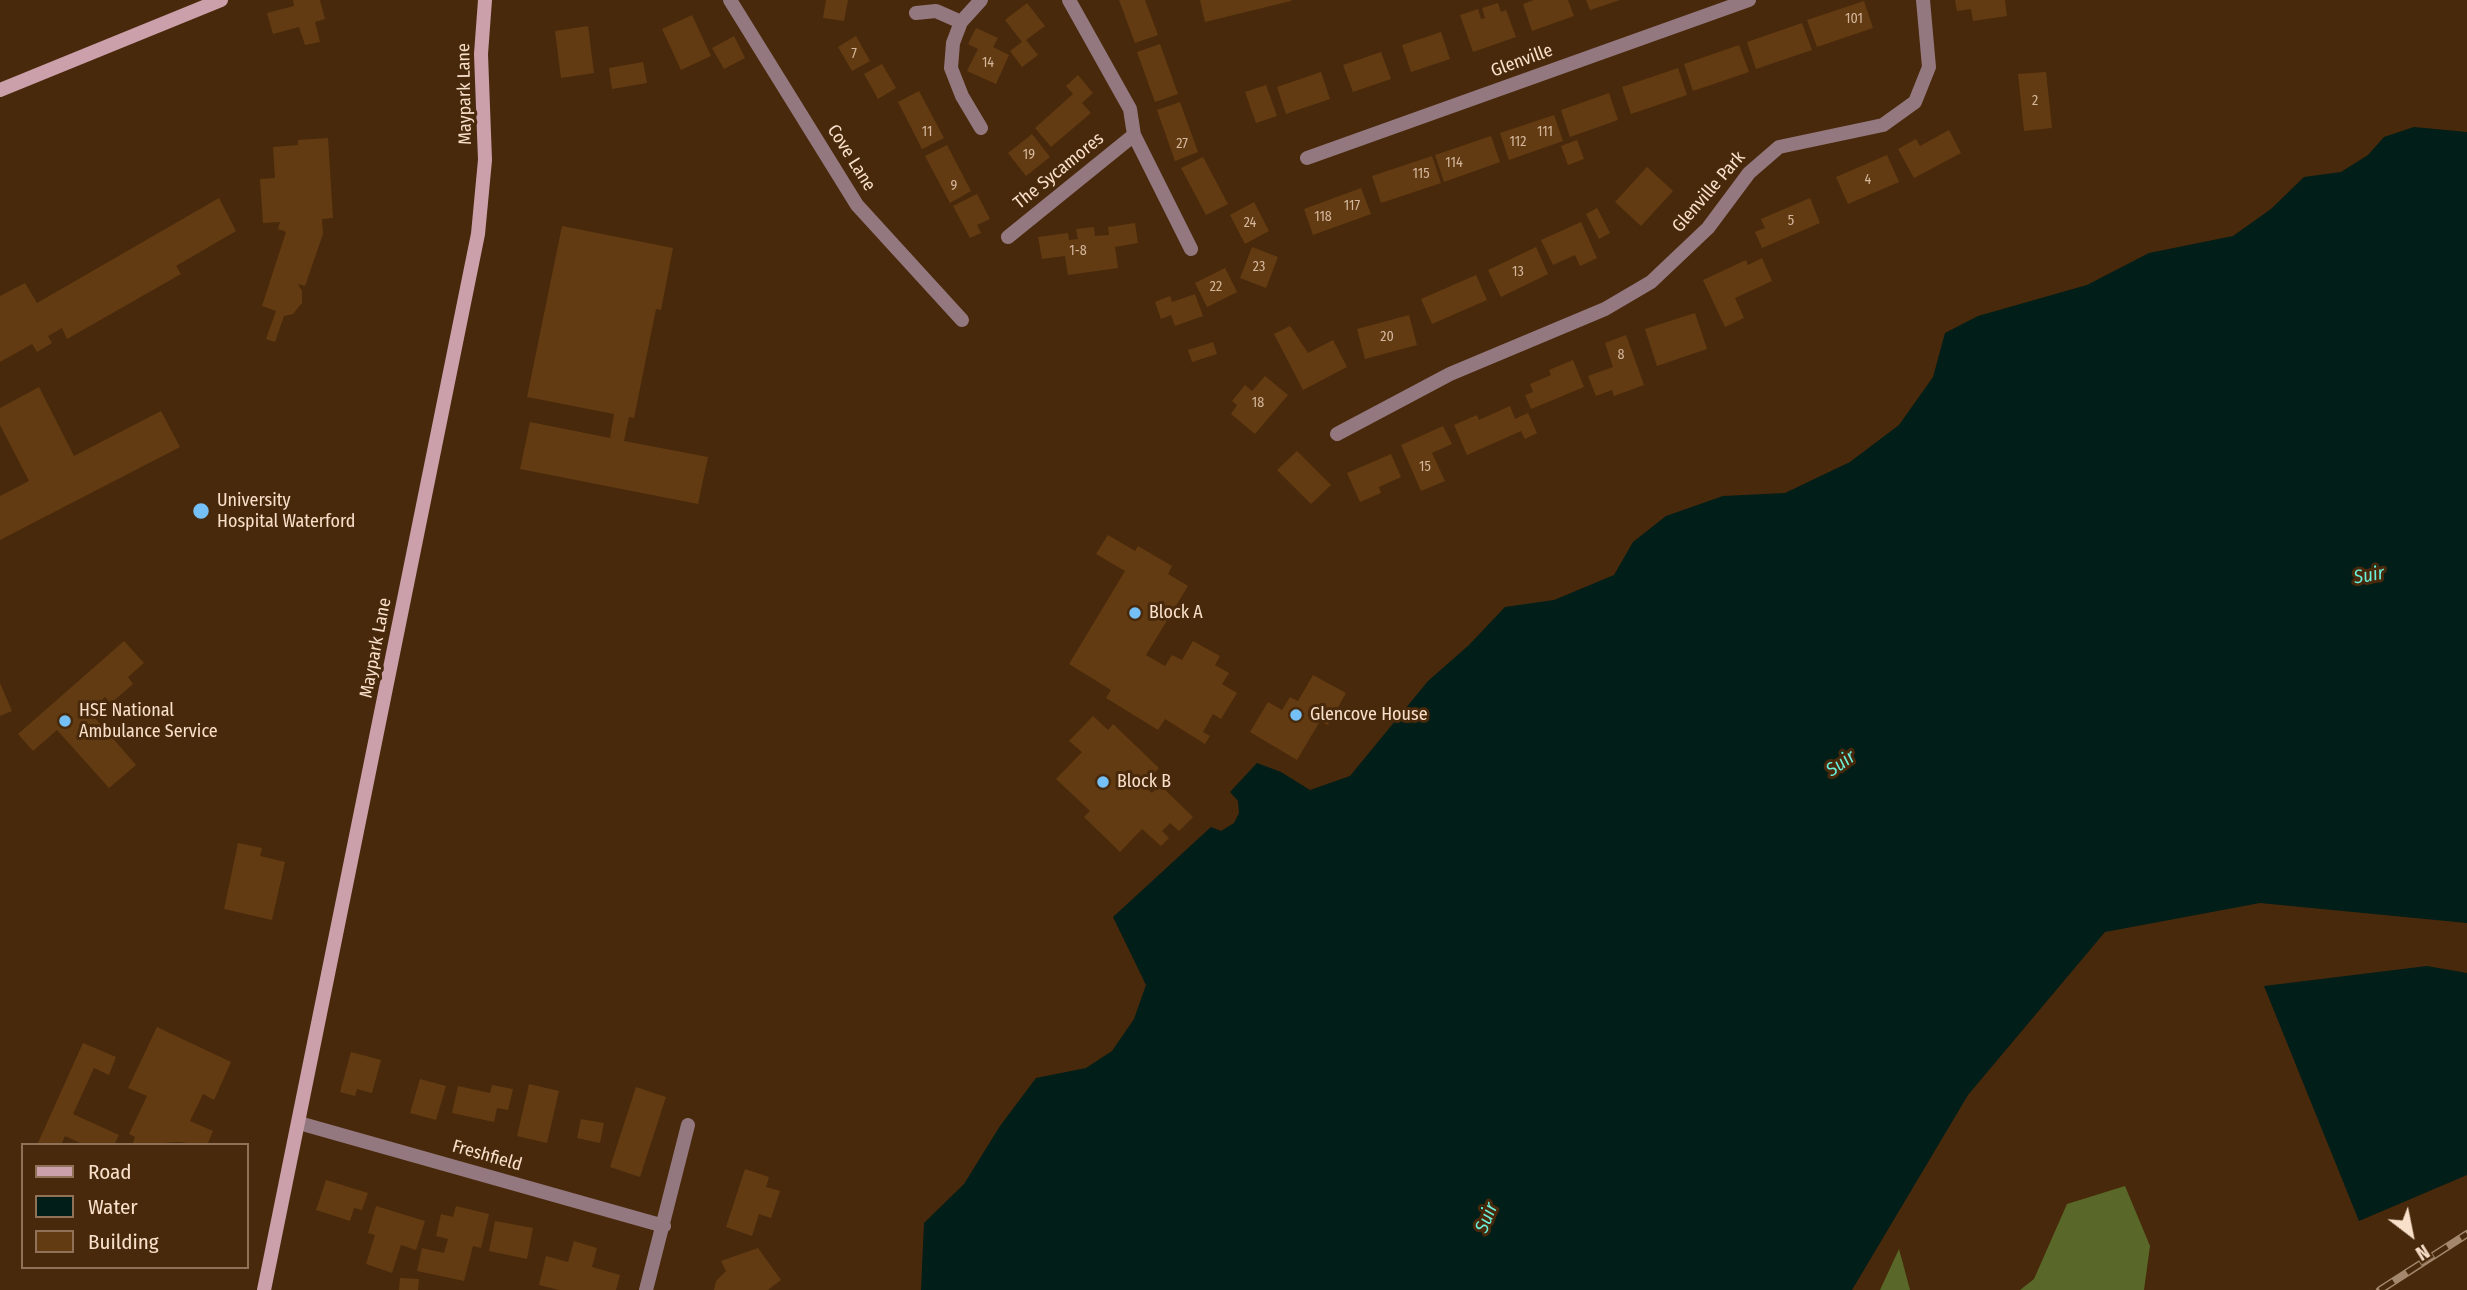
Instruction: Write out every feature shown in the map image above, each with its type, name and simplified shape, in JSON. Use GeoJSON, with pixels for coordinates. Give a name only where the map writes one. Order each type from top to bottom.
{"type":"FeatureCollection","features":[{"type":"Feature","properties":{"kind":"street"},"geometry":{"type":"LineString","coordinates":[[0,90],[221,0]]}},
{"type":"Feature","properties":{"kind":"street","name":"Cove Lane"},"geometry":{"type":"LineString","coordinates":[[730,0],[857,205],[962,320]]}},
{"type":"Feature","properties":{"kind":"street"},"geometry":{"type":"LineString","coordinates":[[981,0],[961,22],[953,43],[951,68],[962,96],[981,128]]}},
{"type":"Feature","properties":{"kind":"street"},"geometry":{"type":"LineString","coordinates":[[1069,0],[1130,109],[1133,135],[1191,249]]}},
{"type":"Feature","properties":{"kind":"street","name":"Glenville"},"geometry":{"type":"LineString","coordinates":[[1307,158],[1749,0]]}},
{"type":"Feature","properties":{"kind":"street","name":"Glenville Park"},"geometry":{"type":"LineString","coordinates":[[1337,434],[1450,374],[1605,309],[1650,282],[1708,228],[1749,173],[1779,147],[1883,125],[1915,102],[1929,67],[1923,0]]}},
{"type":"Feature","properties":{"kind":"street","name":"Maypark Lane"},"geometry":{"type":"LineString","coordinates":[[264,1290],[479,226],[485,160],[481,54],[483,3]]}},
{"type":"Feature","properties":{"kind":"street"},"geometry":{"type":"LineString","coordinates":[[916,13],[936,11],[961,22]]}},
{"type":"Feature","properties":{"kind":"street","name":"The Sycamores"},"geometry":{"type":"LineString","coordinates":[[1008,237],[1133,135]]}},
{"type":"Feature","properties":{"kind":"street","name":"Freshfield"},"geometry":{"type":"LineString","coordinates":[[299,1123],[664,1226]]}},
{"type":"Feature","properties":{"kind":"street"},"geometry":{"type":"LineString","coordinates":[[646,1290],[688,1125]]}},
{"type":"Feature","properties":{"kind":"green space"},"geometry":{"type":"Polygon","coordinates":[[[2125,1186],[2150,1246],[2144,1290],[2020,1290],[2034,1279],[2067,1204],[2125,1186]]]}},
{"type":"Feature","properties":{"kind":"green space"},"geometry":{"type":"Polygon","coordinates":[[[1899,1249],[1910,1290],[1880,1290],[1899,1249]]]}},
{"type":"Feature","properties":{"kind":"water","name":"Suir"},"geometry":{"type":"Polygon","coordinates":[[[2414,127],[2467,132],[2467,923],[2260,903],[2105,932],[1968,1095],[1852,1290],[921,1290],[924,1223],[964,1184],[1000,1126],[1036,1078],[1086,1068],[1112,1051],[1134,1019],[1146,985],[1113,917],[1211,827],[1221,831],[1234,823],[1239,813],[1238,801],[1230,792],[1257,763],[1281,772],[1310,790],[1350,776],[1428,681],[1469,645],[1505,607],[1554,600],[1614,575],[1633,542],[1666,516],[1723,496],[1785,493],[1850,462],[1899,425],[1933,377],[1945,333],[1978,316],[2087,285],[2149,253],[2233,236],[2271,209],[2304,177],[2341,172],[2368,155],[2384,137],[2414,127]]]}},
{"type":"Feature","properties":{"kind":"water"},"geometry":{"type":"Polygon","coordinates":[[[2427,966],[2467,973],[2467,1175],[2359,1221],[2264,986],[2427,966]]]}},
{"type":"Feature","properties":{"kind":"building"},"geometry":{"type":"Polygon","coordinates":[[[293,0],[320,0],[325,19],[315,22],[320,42],[305,45],[299,27],[273,34],[267,13],[294,6],[293,0]]]}},
{"type":"Feature","properties":{"kind":"building"},"geometry":{"type":"Polygon","coordinates":[[[826,0],[848,0],[844,21],[823,18],[826,0]]]}},
{"type":"Feature","properties":{"kind":"building"},"geometry":{"type":"Polygon","coordinates":[[[1119,0],[1145,0],[1158,35],[1135,43],[1119,0]]]}},
{"type":"Feature","properties":{"kind":"building"},"geometry":{"type":"Polygon","coordinates":[[[1200,0],[1291,0],[1291,1],[1205,22],[1200,0]]]}},
{"type":"Feature","properties":{"kind":"building"},"geometry":{"type":"Polygon","coordinates":[[[1534,0],[1568,0],[1574,16],[1532,31],[1523,4],[1534,0]]]}},
{"type":"Feature","properties":{"kind":"building"},"geometry":{"type":"Polygon","coordinates":[[[1586,0],[1620,0],[1590,10],[1586,0]]]}},
{"type":"Feature","properties":{"kind":"building"},"geometry":{"type":"Polygon","coordinates":[[[1955,0],[2005,0],[2007,16],[1973,21],[1971,9],[1957,11],[1955,0]]]}},
{"type":"Feature","properties":{"kind":"building"},"geometry":{"type":"Polygon","coordinates":[[[1864,1],[1873,28],[1817,47],[1807,20],[1864,1]]]}},
{"type":"Feature","properties":{"kind":"building"},"geometry":{"type":"Polygon","coordinates":[[[1027,3],[1045,26],[1026,40],[1038,55],[1022,67],[1010,51],[1022,42],[1005,20],[1027,3]]]}},
{"type":"Feature","properties":{"kind":"building"},"geometry":{"type":"Polygon","coordinates":[[[1498,3],[1501,12],[1506,10],[1516,37],[1473,52],[1460,15],[1478,9],[1481,19],[1485,18],[1482,8],[1498,3]]]}},
{"type":"Feature","properties":{"kind":"building"},"geometry":{"type":"Polygon","coordinates":[[[692,15],[711,56],[681,70],[662,29],[692,15]]]}},
{"type":"Feature","properties":{"kind":"building"},"geometry":{"type":"Polygon","coordinates":[[[1802,23],[1812,50],[1756,69],[1747,42],[1802,23]]]}},
{"type":"Feature","properties":{"kind":"building"},"geometry":{"type":"Polygon","coordinates":[[[588,26],[594,73],[561,78],[555,31],[588,26]]]}},
{"type":"Feature","properties":{"kind":"building"},"geometry":{"type":"Polygon","coordinates":[[[976,28],[998,38],[993,47],[1009,55],[996,84],[967,71],[978,49],[968,44],[976,28]]]}},
{"type":"Feature","properties":{"kind":"building"},"geometry":{"type":"Polygon","coordinates":[[[1441,32],[1450,59],[1411,72],[1402,45],[1441,32]]]}},
{"type":"Feature","properties":{"kind":"building"},"geometry":{"type":"Polygon","coordinates":[[[734,36],[745,58],[724,69],[712,48],[734,36]]]}},
{"type":"Feature","properties":{"kind":"building"},"geometry":{"type":"Polygon","coordinates":[[[856,36],[870,61],[852,71],[838,47],[856,36]]]}},
{"type":"Feature","properties":{"kind":"building"},"geometry":{"type":"Polygon","coordinates":[[[1160,44],[1178,94],[1155,102],[1137,52],[1160,44]]]}},
{"type":"Feature","properties":{"kind":"building"},"geometry":{"type":"Polygon","coordinates":[[[1739,45],[1749,72],[1693,91],[1684,64],[1739,45]]]}},
{"type":"Feature","properties":{"kind":"building"},"geometry":{"type":"Polygon","coordinates":[[[1381,52],[1391,79],[1353,92],[1343,65],[1381,52]]]}},
{"type":"Feature","properties":{"kind":"building"},"geometry":{"type":"Polygon","coordinates":[[[643,62],[647,83],[612,89],[609,68],[643,62]]]}},
{"type":"Feature","properties":{"kind":"building"},"geometry":{"type":"Polygon","coordinates":[[[882,64],[896,88],[878,99],[864,74],[882,64]]]}},
{"type":"Feature","properties":{"kind":"building"},"geometry":{"type":"Polygon","coordinates":[[[1678,68],[1687,95],[1631,114],[1622,87],[1678,68]]]}},
{"type":"Feature","properties":{"kind":"building"},"geometry":{"type":"Polygon","coordinates":[[[1321,72],[1330,99],[1286,114],[1277,87],[1321,72]]]}},
{"type":"Feature","properties":{"kind":"building"},"geometry":{"type":"Polygon","coordinates":[[[2046,72],[2052,128],[2024,131],[2018,74],[2046,72]]]}},
{"type":"Feature","properties":{"kind":"building"},"geometry":{"type":"Polygon","coordinates":[[[1078,75],[1093,93],[1082,103],[1091,113],[1051,147],[1035,128],[1073,94],[1066,86],[1078,75]]]}},
{"type":"Feature","properties":{"kind":"building"},"geometry":{"type":"Polygon","coordinates":[[[1266,85],[1277,116],[1256,123],[1245,92],[1266,85]]]}},
{"type":"Feature","properties":{"kind":"building"},"geometry":{"type":"Polygon","coordinates":[[[919,91],[944,138],[922,149],[898,102],[919,91]]]}},
{"type":"Feature","properties":{"kind":"building"},"geometry":{"type":"Polygon","coordinates":[[[1609,93],[1618,120],[1570,137],[1561,110],[1609,93]]]}},
{"type":"Feature","properties":{"kind":"building"},"geometry":{"type":"Polygon","coordinates":[[[1180,102],[1198,152],[1175,161],[1157,110],[1180,102]]]}},
{"type":"Feature","properties":{"kind":"building"},"geometry":{"type":"Polygon","coordinates":[[[1554,115],[1563,141],[1509,160],[1500,133],[1554,115]]]}},
{"type":"Feature","properties":{"kind":"building"},"geometry":{"type":"Polygon","coordinates":[[[1949,130],[1961,153],[1914,178],[1898,149],[1916,139],[1920,146],[1949,130]]]}},
{"type":"Feature","properties":{"kind":"building"},"geometry":{"type":"Polygon","coordinates":[[[1032,134],[1050,157],[1026,176],[1008,153],[1032,134]]]}},
{"type":"Feature","properties":{"kind":"building"},"geometry":{"type":"Polygon","coordinates":[[[1491,136],[1500,162],[1444,182],[1435,155],[1491,136]]]}},
{"type":"Feature","properties":{"kind":"building"},"geometry":{"type":"Polygon","coordinates":[[[328,138],[333,218],[322,219],[323,234],[305,286],[298,284],[302,291],[302,303],[293,314],[284,316],[275,342],[266,339],[276,311],[262,306],[286,232],[278,229],[280,222],[263,223],[260,179],[275,178],[273,147],[298,145],[298,140],[328,138]]]}},
{"type":"Feature","properties":{"kind":"building"},"geometry":{"type":"Polygon","coordinates":[[[1577,140],[1584,159],[1568,165],[1561,146],[1577,140]]]}},
{"type":"Feature","properties":{"kind":"building"},"geometry":{"type":"Polygon","coordinates":[[[947,145],[971,191],[950,203],[925,156],[947,145]]]}},
{"type":"Feature","properties":{"kind":"building"},"geometry":{"type":"Polygon","coordinates":[[[1887,155],[1899,182],[1848,204],[1836,177],[1887,155]]]}},
{"type":"Feature","properties":{"kind":"building"},"geometry":{"type":"Polygon","coordinates":[[[1432,156],[1441,183],[1381,203],[1372,176],[1432,156]]]}},
{"type":"Feature","properties":{"kind":"building"},"geometry":{"type":"Polygon","coordinates":[[[1203,157],[1228,204],[1206,215],[1181,168],[1203,157]]]}},
{"type":"Feature","properties":{"kind":"building"},"geometry":{"type":"Polygon","coordinates":[[[1647,167],[1673,191],[1641,226],[1615,202],[1647,167]]]}},
{"type":"Feature","properties":{"kind":"building"},"geometry":{"type":"Polygon","coordinates":[[[1361,188],[1371,214],[1313,235],[1304,209],[1361,188]]]}},
{"type":"Feature","properties":{"kind":"building"},"geometry":{"type":"Polygon","coordinates":[[[977,194],[990,219],[977,225],[981,233],[970,238],[953,206],[977,194]]]}},
{"type":"Feature","properties":{"kind":"building"},"geometry":{"type":"Polygon","coordinates":[[[219,198],[236,231],[176,266],[181,274],[67,339],[62,328],[48,336],[52,343],[37,352],[32,344],[0,362],[0,296],[25,283],[37,303],[219,198]]]}},
{"type":"Feature","properties":{"kind":"building"},"geometry":{"type":"Polygon","coordinates":[[[1810,198],[1820,223],[1762,248],[1755,232],[1765,228],[1761,219],[1810,198]]]}},
{"type":"Feature","properties":{"kind":"building"},"geometry":{"type":"Polygon","coordinates":[[[1254,202],[1269,231],[1245,244],[1230,215],[1254,202]]]}},
{"type":"Feature","properties":{"kind":"building"},"geometry":{"type":"Polygon","coordinates":[[[1597,208],[1610,233],[1599,239],[1586,214],[1597,208]]]}},
{"type":"Feature","properties":{"kind":"building"},"geometry":{"type":"Polygon","coordinates":[[[1581,222],[1597,258],[1580,266],[1575,255],[1553,265],[1541,240],[1581,222]]]}},
{"type":"Feature","properties":{"kind":"building"},"geometry":{"type":"Polygon","coordinates":[[[1135,223],[1138,243],[1115,247],[1118,268],[1068,275],[1065,256],[1042,259],[1038,237],[1068,233],[1069,240],[1078,239],[1076,229],[1094,227],[1095,236],[1109,235],[1108,227],[1135,223]]]}},
{"type":"Feature","properties":{"kind":"building"},"geometry":{"type":"Polygon","coordinates":[[[562,226],[673,248],[661,310],[656,309],[634,418],[629,417],[624,441],[708,457],[698,504],[520,469],[530,422],[610,438],[614,414],[527,397],[562,226]]]}},
{"type":"Feature","properties":{"kind":"building"},"geometry":{"type":"Polygon","coordinates":[[[1252,247],[1278,257],[1266,288],[1240,278],[1252,247]]]}},
{"type":"Feature","properties":{"kind":"building"},"geometry":{"type":"Polygon","coordinates":[[[1536,247],[1548,274],[1501,297],[1488,270],[1536,247]]]}},
{"type":"Feature","properties":{"kind":"building"},"geometry":{"type":"Polygon","coordinates":[[[1762,258],[1772,281],[1735,298],[1744,318],[1725,327],[1703,280],[1746,260],[1748,265],[1762,258]]]}},
{"type":"Feature","properties":{"kind":"building"},"geometry":{"type":"Polygon","coordinates":[[[1225,268],[1237,292],[1207,307],[1195,283],[1225,268]]]}},
{"type":"Feature","properties":{"kind":"building"},"geometry":{"type":"Polygon","coordinates":[[[1476,275],[1487,300],[1432,324],[1421,299],[1476,275]]]}},
{"type":"Feature","properties":{"kind":"building"},"geometry":{"type":"Polygon","coordinates":[[[1195,294],[1203,316],[1175,326],[1171,315],[1161,319],[1155,302],[1170,296],[1172,302],[1195,294]]]}},
{"type":"Feature","properties":{"kind":"building"},"geometry":{"type":"Polygon","coordinates":[[[1695,313],[1707,349],[1657,366],[1645,329],[1695,313]]]}},
{"type":"Feature","properties":{"kind":"building"},"geometry":{"type":"Polygon","coordinates":[[[1409,315],[1417,345],[1365,359],[1357,329],[1409,315]]]}},
{"type":"Feature","properties":{"kind":"building"},"geometry":{"type":"Polygon","coordinates":[[[1290,326],[1308,353],[1333,340],[1347,367],[1303,390],[1274,334],[1290,326]]]}},
{"type":"Feature","properties":{"kind":"building"},"geometry":{"type":"Polygon","coordinates":[[[1626,335],[1644,385],[1614,396],[1612,390],[1596,396],[1588,376],[1613,367],[1605,343],[1626,335]]]}},
{"type":"Feature","properties":{"kind":"building"},"geometry":{"type":"Polygon","coordinates":[[[1213,342],[1217,354],[1192,362],[1188,350],[1213,342]]]}},
{"type":"Feature","properties":{"kind":"building"},"geometry":{"type":"Polygon","coordinates":[[[1573,360],[1584,387],[1531,409],[1525,395],[1533,392],[1530,384],[1551,375],[1549,370],[1573,360]]]}},
{"type":"Feature","properties":{"kind":"building"},"geometry":{"type":"Polygon","coordinates":[[[1265,376],[1288,395],[1255,434],[1231,414],[1237,405],[1232,401],[1245,385],[1252,391],[1265,376]]]}},
{"type":"Feature","properties":{"kind":"building"},"geometry":{"type":"Polygon","coordinates":[[[39,387],[74,456],[161,411],[180,447],[0,540],[0,496],[29,481],[0,425],[0,408],[39,387]]]}},
{"type":"Feature","properties":{"kind":"building"},"geometry":{"type":"Polygon","coordinates":[[[1510,406],[1515,419],[1528,413],[1537,433],[1525,439],[1521,431],[1467,455],[1454,425],[1477,415],[1479,420],[1510,406]]]}},
{"type":"Feature","properties":{"kind":"building"},"geometry":{"type":"Polygon","coordinates":[[[1443,426],[1452,444],[1432,453],[1445,481],[1421,491],[1401,445],[1443,426]]]}},
{"type":"Feature","properties":{"kind":"building"},"geometry":{"type":"Polygon","coordinates":[[[1297,451],[1331,485],[1311,504],[1277,470],[1297,451]]]}},
{"type":"Feature","properties":{"kind":"building"},"geometry":{"type":"Polygon","coordinates":[[[1391,454],[1401,477],[1379,487],[1381,493],[1360,502],[1347,473],[1391,454]]]}},
{"type":"Feature","properties":{"kind":"building","name":"Block A"},"geometry":{"type":"Polygon","coordinates":[[[1108,535],[1135,551],[1138,546],[1172,566],[1168,574],[1188,586],[1146,655],[1165,666],[1172,655],[1182,660],[1193,641],[1220,656],[1215,665],[1229,673],[1222,684],[1237,693],[1221,719],[1213,714],[1203,732],[1210,736],[1205,744],[1165,719],[1158,730],[1106,698],[1111,690],[1069,664],[1125,571],[1096,554],[1108,535]]]}},
{"type":"Feature","properties":{"kind":"building","name":"HSE National Ambulance Service"},"geometry":{"type":"Polygon","coordinates":[[[124,641],[144,663],[128,677],[133,684],[111,703],[105,697],[89,711],[136,765],[109,788],[57,730],[33,751],[18,734],[124,641]]]}},
{"type":"Feature","properties":{"kind":"building","name":"Glencove House"},"geometry":{"type":"Polygon","coordinates":[[[1313,675],[1346,693],[1328,725],[1320,721],[1297,760],[1250,732],[1268,702],[1282,710],[1290,697],[1298,701],[1313,675]]]}},
{"type":"Feature","properties":{"kind":"building"},"geometry":{"type":"Polygon","coordinates":[[[0,683],[12,711],[0,716],[0,683]]]}},
{"type":"Feature","properties":{"kind":"building","name":"Block B"},"geometry":{"type":"Polygon","coordinates":[[[1093,716],[1108,730],[1113,724],[1159,768],[1143,785],[1152,793],[1160,785],[1193,817],[1179,831],[1170,823],[1162,831],[1169,838],[1161,846],[1142,829],[1120,852],[1084,817],[1090,811],[1056,779],[1082,752],[1069,741],[1093,716]]]}},
{"type":"Feature","properties":{"kind":"building"},"geometry":{"type":"Polygon","coordinates":[[[238,843],[262,848],[260,856],[285,862],[272,920],[224,909],[238,843]]]}},
{"type":"Feature","properties":{"kind":"building"},"geometry":{"type":"Polygon","coordinates":[[[157,1027],[231,1062],[214,1100],[203,1094],[190,1121],[213,1131],[208,1143],[133,1143],[135,1137],[129,1134],[147,1096],[128,1088],[157,1027]]]}},
{"type":"Feature","properties":{"kind":"building"},"geometry":{"type":"Polygon","coordinates":[[[83,1043],[116,1057],[109,1075],[94,1068],[73,1114],[119,1135],[115,1143],[81,1143],[65,1136],[62,1143],[38,1143],[83,1043]]]}},
{"type":"Feature","properties":{"kind":"building"},"geometry":{"type":"Polygon","coordinates":[[[351,1052],[381,1060],[372,1093],[357,1089],[355,1096],[340,1092],[351,1052]]]}},
{"type":"Feature","properties":{"kind":"building"},"geometry":{"type":"Polygon","coordinates":[[[420,1079],[446,1086],[436,1120],[410,1113],[420,1079]]]}},
{"type":"Feature","properties":{"kind":"building"},"geometry":{"type":"Polygon","coordinates":[[[529,1084],[559,1091],[547,1143],[517,1136],[529,1084]]]}},
{"type":"Feature","properties":{"kind":"building"},"geometry":{"type":"Polygon","coordinates":[[[492,1085],[513,1089],[508,1110],[497,1108],[494,1122],[452,1113],[458,1086],[490,1093],[492,1085]]]}},
{"type":"Feature","properties":{"kind":"building"},"geometry":{"type":"Polygon","coordinates":[[[636,1087],[666,1097],[640,1177],[610,1167],[636,1087]]]}},
{"type":"Feature","properties":{"kind":"building"},"geometry":{"type":"Polygon","coordinates":[[[581,1119],[604,1123],[600,1143],[577,1138],[581,1119]]]}},
{"type":"Feature","properties":{"kind":"building"},"geometry":{"type":"Polygon","coordinates":[[[745,1169],[769,1177],[766,1187],[780,1191],[771,1218],[759,1214],[752,1236],[726,1227],[745,1169]]]}},
{"type":"Feature","properties":{"kind":"building"},"geometry":{"type":"Polygon","coordinates":[[[326,1180],[368,1193],[362,1210],[354,1208],[350,1221],[316,1210],[326,1180]]]}},
{"type":"Feature","properties":{"kind":"building"},"geometry":{"type":"Polygon","coordinates":[[[376,1206],[425,1221],[416,1250],[401,1245],[392,1273],[366,1264],[375,1235],[368,1233],[376,1206]]]}},
{"type":"Feature","properties":{"kind":"building"},"geometry":{"type":"Polygon","coordinates":[[[456,1206],[489,1214],[481,1248],[473,1246],[464,1281],[417,1271],[422,1248],[444,1253],[448,1239],[436,1236],[441,1214],[453,1217],[456,1206]]]}},
{"type":"Feature","properties":{"kind":"building"},"geometry":{"type":"Polygon","coordinates":[[[495,1221],[533,1228],[527,1259],[489,1251],[495,1221]]]}},
{"type":"Feature","properties":{"kind":"building"},"geometry":{"type":"Polygon","coordinates":[[[574,1241],[597,1248],[592,1267],[620,1275],[616,1290],[559,1290],[539,1285],[546,1256],[568,1262],[574,1241]]]}},
{"type":"Feature","properties":{"kind":"building"},"geometry":{"type":"Polygon","coordinates":[[[758,1248],[781,1280],[768,1290],[714,1290],[716,1281],[726,1271],[721,1261],[758,1248]]]}},
{"type":"Feature","properties":{"kind":"building"},"geometry":{"type":"Polygon","coordinates":[[[400,1278],[419,1279],[418,1290],[399,1290],[400,1278]]]}},
{"type":"Feature","properties":{"kind":"railway"},"geometry":{"type":"LineString","coordinates":[[2380,1290],[2467,1234]]}},
{"type":"Feature","properties":{"kind":"place","name":"University Hospital Waterford"},"geometry":{"type":"Point","coordinates":[201,511]}},
{"type":"Feature","properties":{"kind":"place","name":"Block A"},"geometry":{"type":"Point","coordinates":[1135,613]}},
{"type":"Feature","properties":{"kind":"place","name":"Glencove House"},"geometry":{"type":"Point","coordinates":[1296,715]}},
{"type":"Feature","properties":{"kind":"place","name":"HSE National Ambulance Service"},"geometry":{"type":"Point","coordinates":[65,721]}},
{"type":"Feature","properties":{"kind":"place","name":"Block B"},"geometry":{"type":"Point","coordinates":[1103,782]}}]}
